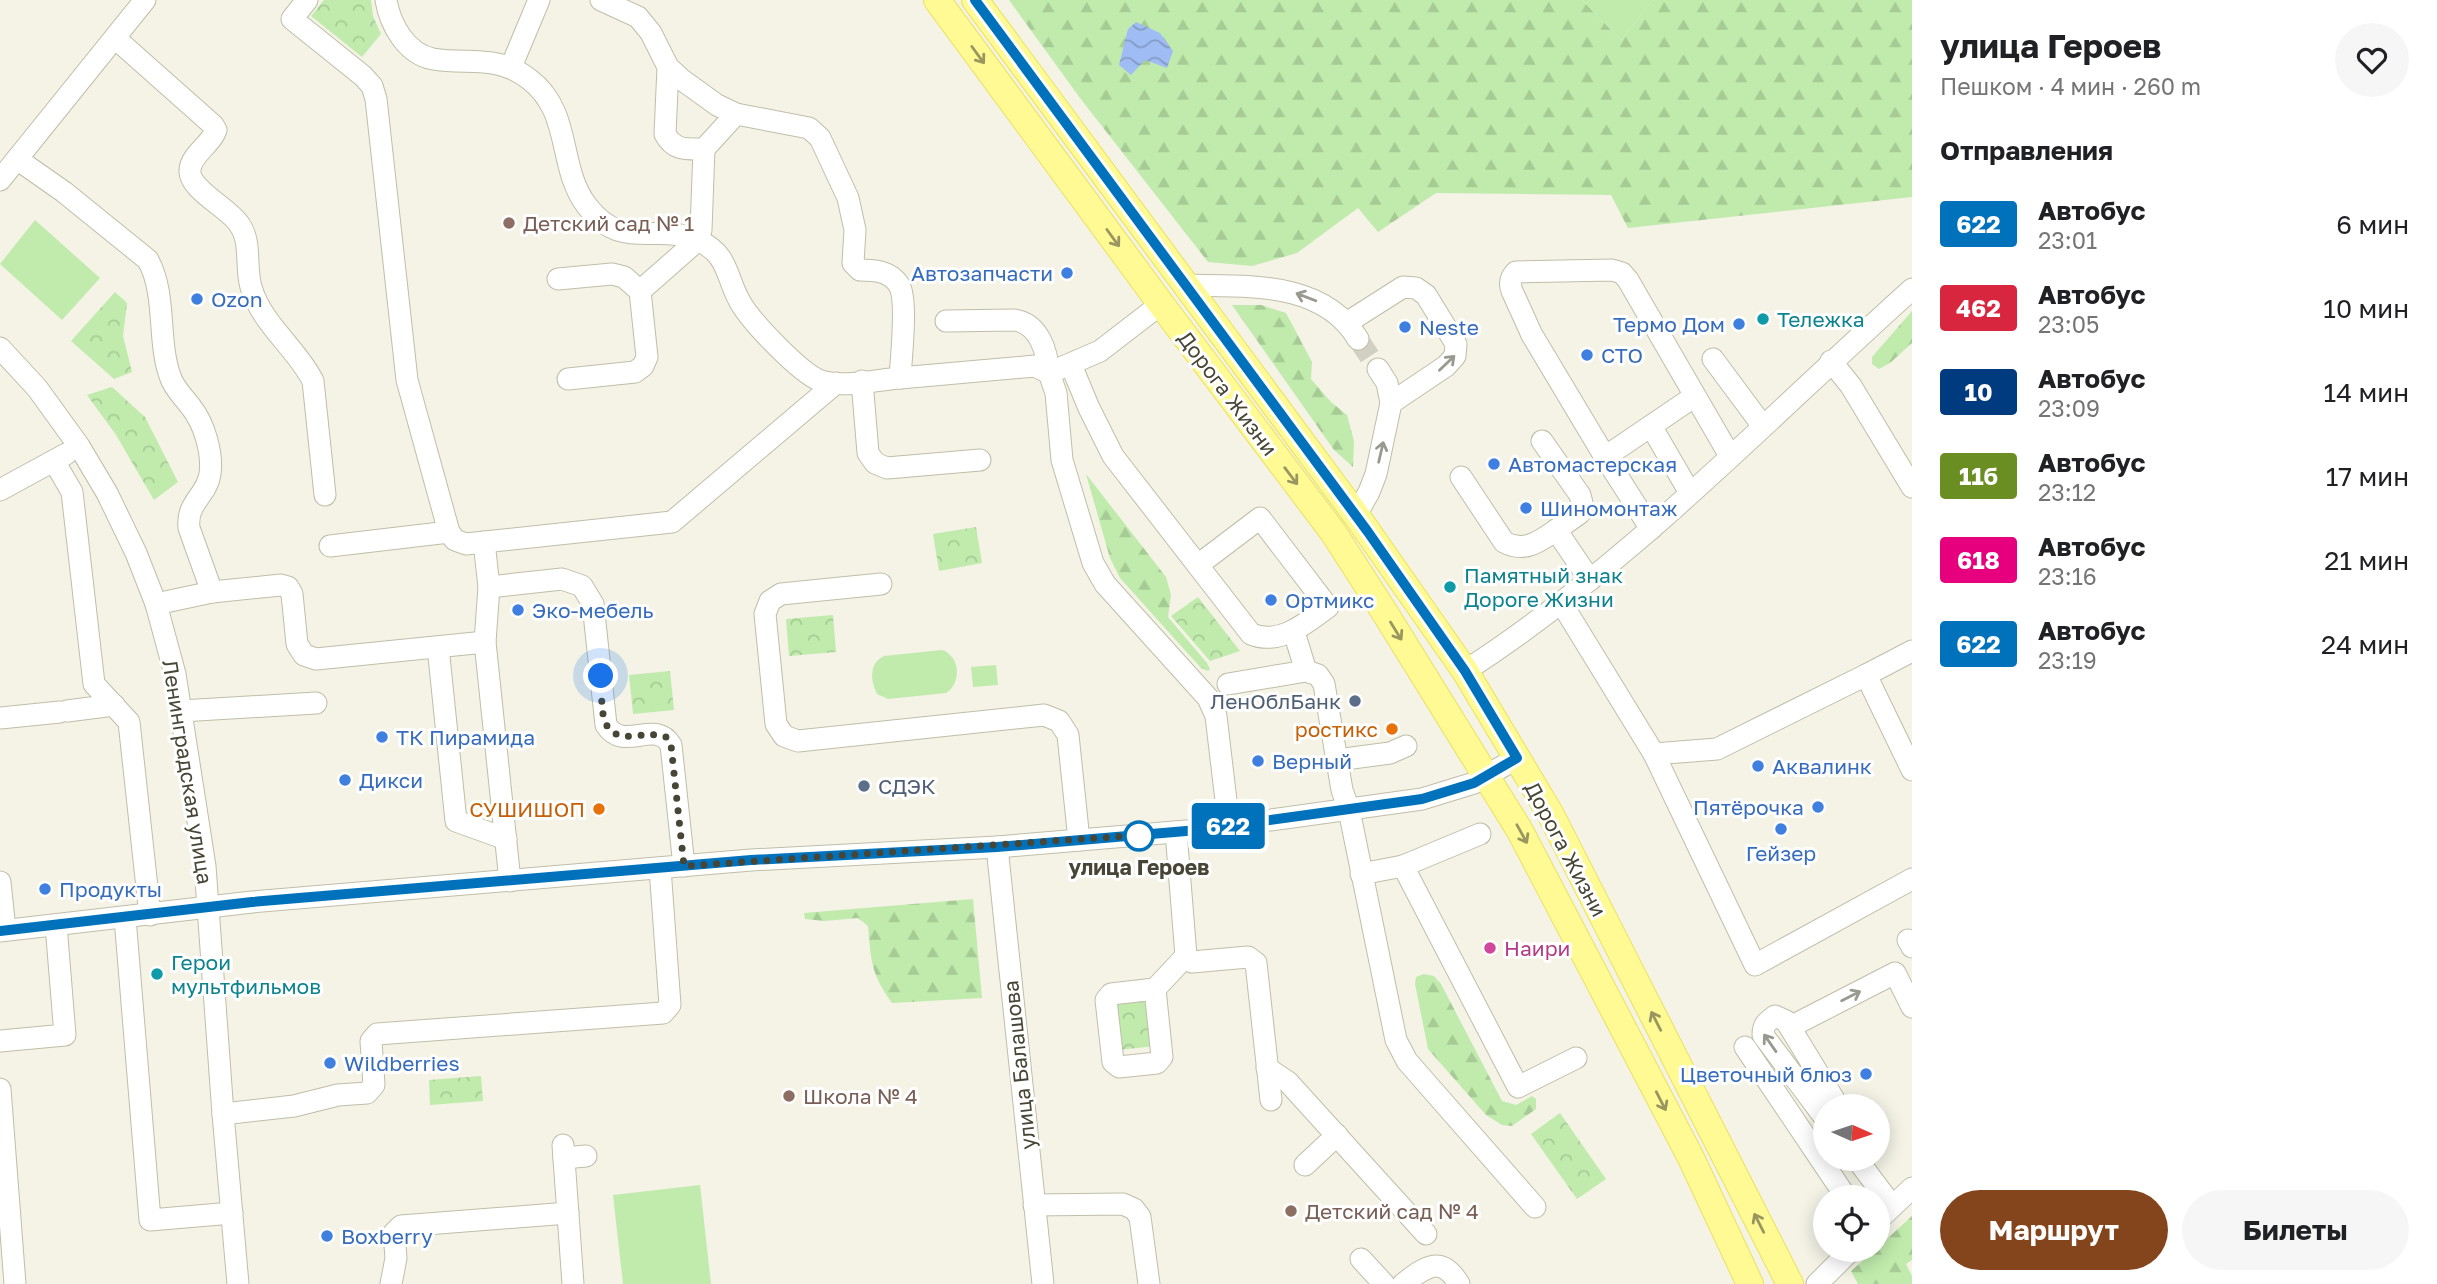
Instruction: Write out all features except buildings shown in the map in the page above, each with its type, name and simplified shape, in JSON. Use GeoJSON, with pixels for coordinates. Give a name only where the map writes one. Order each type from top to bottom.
{"type":"FeatureCollection","features":[{"type":"Feature","properties":{"kind":"main road","name":"Дорога Жизни"},"geometry":{"type":"LineString","coordinates":[[937,0],[1333,532],[1520,831],[1690,1158],[1750,1284]]}},
{"type":"Feature","properties":{"kind":"main road","name":"Дорога Жизни"},"geometry":{"type":"LineString","coordinates":[[975,0],[1356,515],[1465,671],[1550,815],[1790,1284]]}},
{"type":"Feature","properties":{"kind":"street"},"geometry":{"type":"LineString","coordinates":[[0,180],[145,0]]}},
{"type":"Feature","properties":{"kind":"street"},"geometry":{"type":"LineString","coordinates":[[307,0],[292,19],[363,76],[372,86],[376,99],[407,380],[449,532],[455,540],[466,544],[672,522],[836,383]]}},
{"type":"Feature","properties":{"kind":"street"},"geometry":{"type":"LineString","coordinates":[[386,0],[388,12],[397,31],[420,54],[433,58],[488,61],[511,67],[530,79],[546,95],[561,123],[575,185],[586,205],[599,220],[613,230],[627,234],[678,236],[698,240],[714,251],[727,266],[739,300],[759,327],[804,371],[819,380],[836,383],[1035,366],[1049,373],[1100,351],[1161,304]]}},
{"type":"Feature","properties":{"kind":"street"},"geometry":{"type":"LineString","coordinates":[[511,67],[539,0]]}},
{"type":"Feature","properties":{"kind":"street"},"geometry":{"type":"LineString","coordinates":[[601,0],[638,17],[651,33],[668,67],[717,104],[736,114],[808,128],[820,138],[848,198],[855,230],[853,263],[860,270],[877,270],[889,275],[898,285],[903,298],[900,378]]}},
{"type":"Feature","properties":{"kind":"street"},"geometry":{"type":"LineString","coordinates":[[115,38],[216,130],[192,161],[189,172],[193,182],[239,222],[245,234],[250,285],[256,300],[265,318],[306,367],[313,381],[325,495]]}},
{"type":"Feature","properties":{"kind":"street"},"geometry":{"type":"LineString","coordinates":[[668,67],[665,134],[670,143],[679,148],[704,149]]}},
{"type":"Feature","properties":{"kind":"street"},"geometry":{"type":"LineString","coordinates":[[640,291],[698,240],[701,230],[704,149],[736,114]]}},
{"type":"Feature","properties":{"kind":"street"},"geometry":{"type":"LineString","coordinates":[[17,159],[64,192],[148,260],[156,275],[166,366],[172,382],[202,424],[208,451],[210,475],[188,516],[189,528],[212,592]]}},
{"type":"Feature","properties":{"kind":"street"},"geometry":{"type":"LineString","coordinates":[[1651,529],[1532,335],[1510,284],[1512,276],[1517,272],[1612,270],[1622,273],[1730,456]]}},
{"type":"Feature","properties":{"kind":"street"},"geometry":{"type":"LineString","coordinates":[[558,279],[612,274],[624,277],[640,291],[647,357],[643,366],[635,372],[568,379]]}},
{"type":"Feature","properties":{"kind":"street"},"geometry":{"type":"LineString","coordinates":[[1184,285],[1282,290],[1301,294],[1324,304],[1353,330],[1403,287],[1416,288],[1426,295],[1456,344],[1455,356],[1446,366],[1391,403]]}},
{"type":"Feature","properties":{"kind":"street"},"geometry":{"type":"LineString","coordinates":[[1465,671],[1562,604],[1651,529],[1912,289]]}},
{"type":"Feature","properties":{"kind":"street"},"geometry":{"type":"LineString","coordinates":[[946,321],[1015,320],[1025,322],[1034,329],[1048,356],[1049,373],[1056,393],[1062,460],[1093,563],[1105,584],[1208,698],[1216,716],[1229,826]]}},
{"type":"Feature","properties":{"kind":"street","name":"Ленинградская улица"},"geometry":{"type":"LineString","coordinates":[[0,348],[37,388],[79,446],[118,517],[156,604],[175,674],[205,866],[238,1284]]}},
{"type":"Feature","properties":{"kind":"street"},"geometry":{"type":"LineString","coordinates":[[1713,359],[1762,425]]}},
{"type":"Feature","properties":{"kind":"street"},"geometry":{"type":"LineString","coordinates":[[1831,361],[1851,386],[1912,487]]}},
{"type":"Feature","properties":{"kind":"street"},"geometry":{"type":"LineString","coordinates":[[1071,365],[1113,456],[1251,635],[1260,638],[1294,632],[1328,607],[1260,518],[1198,565]]}},
{"type":"Feature","properties":{"kind":"street"},"geometry":{"type":"LineString","coordinates":[[1356,515],[1376,474],[1391,403],[1387,383],[1378,369]]}},
{"type":"Feature","properties":{"kind":"street"},"geometry":{"type":"LineString","coordinates":[[862,381],[868,453],[875,463],[887,468],[979,460]]}},
{"type":"Feature","properties":{"kind":"street"},"geometry":{"type":"LineString","coordinates":[[1605,457],[1695,396]]}},
{"type":"Feature","properties":{"kind":"street"},"geometry":{"type":"LineString","coordinates":[[1651,426],[1690,493]]}},
{"type":"Feature","properties":{"kind":"street"},"geometry":{"type":"LineString","coordinates":[[1461,477],[1504,542],[1513,547],[1536,544],[1580,513],[1582,503],[1580,495],[1542,441]]}},
{"type":"Feature","properties":{"kind":"street"},"geometry":{"type":"LineString","coordinates":[[0,490],[79,446]]}},
{"type":"Feature","properties":{"kind":"street"},"geometry":{"type":"LineString","coordinates":[[54,461],[72,492],[94,684],[129,722],[150,915]]}},
{"type":"Feature","properties":{"kind":"street"},"geometry":{"type":"LineString","coordinates":[[1556,530],[1590,580]]}},
{"type":"Feature","properties":{"kind":"street"},"geometry":{"type":"LineString","coordinates":[[330,546],[449,532]]}},
{"type":"Feature","properties":{"kind":"street"},"geometry":{"type":"LineString","coordinates":[[484,542],[489,587],[485,642],[510,881]]}},
{"type":"Feature","properties":{"kind":"street"},"geometry":{"type":"LineString","coordinates":[[489,587],[562,579],[582,586],[593,604],[606,725],[611,733],[621,737],[657,733],[666,737],[671,745],[684,866]]}},
{"type":"Feature","properties":{"kind":"street"},"geometry":{"type":"LineString","coordinates":[[881,584],[781,594],[770,601],[765,614],[776,724],[784,736],[798,741],[1044,715],[1059,721],[1068,735],[1079,840]]}},
{"type":"Feature","properties":{"kind":"street"},"geometry":{"type":"LineString","coordinates":[[156,604],[212,592],[281,585],[288,587],[292,594],[297,644],[304,655],[316,659],[485,642]]}},
{"type":"Feature","properties":{"kind":"street"},"geometry":{"type":"LineString","coordinates":[[1562,604],[1654,754],[1755,965],[1912,879]]}},
{"type":"Feature","properties":{"kind":"street"},"geometry":{"type":"LineString","coordinates":[[1294,632],[1306,671]]}},
{"type":"Feature","properties":{"kind":"street"},"geometry":{"type":"LineString","coordinates":[[438,647],[456,821],[506,838]]}},
{"type":"Feature","properties":{"kind":"street"},"geometry":{"type":"LineString","coordinates":[[1654,754],[1717,750],[1912,652]]}},
{"type":"Feature","properties":{"kind":"street"},"geometry":{"type":"LineString","coordinates":[[1228,684],[1306,671],[1318,675],[1324,684],[1342,790],[1349,810],[1400,1051],[1535,1207]]}},
{"type":"Feature","properties":{"kind":"street"},"geometry":{"type":"LineString","coordinates":[[1866,675],[1912,770]]}},
{"type":"Feature","properties":{"kind":"street"},"geometry":{"type":"LineString","coordinates":[[181,711],[316,704]]}},
{"type":"Feature","properties":{"kind":"street"},"geometry":{"type":"LineString","coordinates":[[0,718],[114,705]]}},
{"type":"Feature","properties":{"kind":"street"},"geometry":{"type":"LineString","coordinates":[[1337,760],[1390,753],[1406,746]]}},
{"type":"Feature","properties":{"kind":"street"},"geometry":{"type":"LineString","coordinates":[[0,882],[3,931],[208,908],[660,868],[997,847],[1229,826],[1422,799],[1474,783],[1517,758]]}},
{"type":"Feature","properties":{"kind":"street"},"geometry":{"type":"LineString","coordinates":[[1176,832],[1186,956],[1192,962],[1248,957],[1256,963],[1270,1100]]}},
{"type":"Feature","properties":{"kind":"street"},"geometry":{"type":"LineString","coordinates":[[1362,874],[1403,866],[1480,834]]}},
{"type":"Feature","properties":{"kind":"street","name":"улица Балашова"},"geometry":{"type":"LineString","coordinates":[[997,847],[1042,1284]]}},
{"type":"Feature","properties":{"kind":"street"},"geometry":{"type":"LineString","coordinates":[[1403,866],[1518,1087],[1576,1058]]}},
{"type":"Feature","properties":{"kind":"street"},"geometry":{"type":"LineString","coordinates":[[223,1114],[294,1106],[338,1095],[367,1093],[374,1085],[370,1041],[377,1034],[663,1013],[670,1005],[660,868]]}},
{"type":"Feature","properties":{"kind":"street"},"geometry":{"type":"LineString","coordinates":[[125,918],[150,1220],[232,1213]]}},
{"type":"Feature","properties":{"kind":"street"},"geometry":{"type":"LineString","coordinates":[[0,1041],[65,1035],[56,925]]}},
{"type":"Feature","properties":{"kind":"street"},"geometry":{"type":"LineString","coordinates":[[1155,989],[1186,956]]}},
{"type":"Feature","properties":{"kind":"street"},"geometry":{"type":"LineString","coordinates":[[1790,1027],[1895,973],[1912,1007]]}},
{"type":"Feature","properties":{"kind":"street"},"geometry":{"type":"LineString","coordinates":[[1813,1102],[1763,1035],[1763,1027],[1775,1016],[1786,1021],[1831,1094]]}},
{"type":"Feature","properties":{"kind":"street"},"geometry":{"type":"LineString","coordinates":[[1745,1047],[1838,1185]]}},
{"type":"Feature","properties":{"kind":"street"},"geometry":{"type":"LineString","coordinates":[[1267,1068],[1288,1082],[1426,1234]]}},
{"type":"Feature","properties":{"kind":"street"},"geometry":{"type":"LineString","coordinates":[[0,1089],[15,1284]]}},
{"type":"Feature","properties":{"kind":"street"},"geometry":{"type":"LineString","coordinates":[[1305,1165],[1337,1135]]}},
{"type":"Feature","properties":{"kind":"street"},"geometry":{"type":"LineString","coordinates":[[573,1284],[563,1152],[586,1156]]}},
{"type":"Feature","properties":{"kind":"street"},"geometry":{"type":"LineString","coordinates":[[1867,1171],[1895,1204]]}},
{"type":"Feature","properties":{"kind":"street"},"geometry":{"type":"LineString","coordinates":[[1877,1171],[1895,1204]]}},
{"type":"Feature","properties":{"kind":"street"},"geometry":{"type":"LineString","coordinates":[[1034,1205],[1123,1203],[1134,1209],[1140,1217],[1149,1284]]}},
{"type":"Feature","properties":{"kind":"street"},"geometry":{"type":"LineString","coordinates":[[391,1284],[396,1258],[394,1233],[401,1226],[568,1213]]}},
{"type":"Feature","properties":{"kind":"street"},"geometry":{"type":"LineString","coordinates":[[1361,1259],[1384,1284]]}},
{"type":"Feature","properties":{"kind":"street"},"geometry":{"type":"LineString","coordinates":[[1818,1284],[1839,1262]]}},
{"type":"Feature","properties":{"kind":"street"},"geometry":{"type":"LineString","coordinates":[[1403,1284],[1421,1270],[1433,1265],[1453,1273],[1459,1284]]}},
{"type":"Feature","properties":{"kind":"green space"},"geometry":{"type":"Polygon","coordinates":[[[324,0],[371,0],[373,16],[381,34],[362,57],[311,16],[324,0]]]}},
{"type":"Feature","properties":{"kind":"green space"},"geometry":{"type":"Polygon","coordinates":[[[1009,0],[1582,0],[1621,40],[1653,0],[1912,0],[1912,197],[1628,228],[1611,195],[1436,193],[1378,232],[1358,208],[1297,253],[1252,266],[1208,262],[1080,98],[1009,0]]]}},
{"type":"Feature","properties":{"kind":"green space"},"geometry":{"type":"Polygon","coordinates":[[[1582,0],[1653,0],[1621,40],[1582,0]]]}},
{"type":"Feature","properties":{"kind":"green space"},"geometry":{"type":"Polygon","coordinates":[[[35,220],[100,278],[62,320],[0,264],[35,220]]]}},
{"type":"Feature","properties":{"kind":"green space"},"geometry":{"type":"Polygon","coordinates":[[[115,292],[127,303],[123,336],[132,372],[114,379],[71,341],[115,292]]]}},
{"type":"Feature","properties":{"kind":"green space"},"geometry":{"type":"Polygon","coordinates":[[[1232,305],[1261,305],[1286,313],[1312,362],[1311,379],[1331,402],[1347,415],[1354,441],[1353,467],[1334,450],[1232,305]]]}},
{"type":"Feature","properties":{"kind":"green space"},"geometry":{"type":"Polygon","coordinates":[[[1912,311],[1912,343],[1879,369],[1872,364],[1872,357],[1912,311]]]}},
{"type":"Feature","properties":{"kind":"green space"},"geometry":{"type":"Polygon","coordinates":[[[112,387],[145,417],[178,482],[154,500],[116,435],[87,395],[112,387]]]}},
{"type":"Feature","properties":{"kind":"green space"},"geometry":{"type":"Polygon","coordinates":[[[1086,474],[1166,577],[1171,595],[1168,617],[1207,663],[1210,669],[1208,671],[1201,668],[1120,578],[1110,558],[1086,474]]]}},
{"type":"Feature","properties":{"kind":"green space"},"geometry":{"type":"Polygon","coordinates":[[[976,527],[982,563],[939,571],[933,534],[976,527]]]}},
{"type":"Feature","properties":{"kind":"green space"},"geometry":{"type":"Polygon","coordinates":[[[1198,597],[1240,651],[1210,661],[1171,616],[1198,597]]]}},
{"type":"Feature","properties":{"kind":"green space"},"geometry":{"type":"Polygon","coordinates":[[[833,615],[836,652],[789,656],[786,619],[833,615]]]}},
{"type":"Feature","properties":{"kind":"green space"},"geometry":{"type":"Polygon","coordinates":[[[942,650],[952,658],[957,670],[955,683],[946,693],[888,699],[877,694],[872,672],[879,659],[884,656],[942,650]]]}},
{"type":"Feature","properties":{"kind":"green space"},"geometry":{"type":"Polygon","coordinates":[[[996,665],[998,685],[973,687],[971,667],[996,665]]]}},
{"type":"Feature","properties":{"kind":"green space"},"geometry":{"type":"Polygon","coordinates":[[[670,671],[674,710],[633,714],[629,675],[670,671]]]}},
{"type":"Feature","properties":{"kind":"green space"},"geometry":{"type":"Polygon","coordinates":[[[973,899],[982,998],[892,1003],[873,967],[868,926],[858,918],[825,921],[805,919],[804,913],[973,899]]]}},
{"type":"Feature","properties":{"kind":"green space"},"geometry":{"type":"Polygon","coordinates":[[[1424,974],[1434,976],[1441,984],[1502,1101],[1516,1105],[1532,1096],[1536,1099],[1536,1109],[1512,1126],[1502,1125],[1486,1115],[1428,1049],[1415,984],[1416,977],[1424,974]]]}},
{"type":"Feature","properties":{"kind":"green space"},"geometry":{"type":"Polygon","coordinates":[[[1151,996],[1156,1046],[1118,1050],[1113,1000],[1151,996]]]}},
{"type":"Feature","properties":{"kind":"green space"},"geometry":{"type":"Polygon","coordinates":[[[481,1076],[483,1101],[430,1105],[429,1080],[481,1076]]]}},
{"type":"Feature","properties":{"kind":"green space"},"geometry":{"type":"Polygon","coordinates":[[[1560,1113],[1606,1179],[1577,1199],[1531,1134],[1560,1113]]]}},
{"type":"Feature","properties":{"kind":"green space"},"geometry":{"type":"Polygon","coordinates":[[[700,1185],[711,1284],[623,1284],[613,1195],[700,1185]]]}},
{"type":"Feature","properties":{"kind":"green space"},"geometry":{"type":"Polygon","coordinates":[[[1912,1216],[1912,1260],[1906,1264],[1912,1276],[1912,1284],[1858,1284],[1851,1271],[1861,1262],[1890,1262],[1890,1236],[1912,1216]]]}},
{"type":"Feature","properties":{"kind":"water"},"geometry":{"type":"Polygon","coordinates":[[[1136,22],[1160,33],[1173,51],[1167,68],[1145,60],[1131,75],[1119,65],[1128,29],[1136,22]]]}},
{"type":"Feature","properties":{"kind":"tunnel"},"geometry":{"type":"LineString","coordinates":[[1358,339],[1378,369]]}},
{"type":"Feature","properties":{"kind":"bus line","name":"622"},"geometry":{"type":"LineString","coordinates":[[0,931],[252,902],[751,860],[997,847],[1198,830],[1422,799],[1474,783],[1517,758],[1465,671],[1368,532],[975,0]]}},
{"type":"Feature","properties":{"kind":"place","name":"Детский сад № 1"},"geometry":{"type":"Point","coordinates":[509,223]}},
{"type":"Feature","properties":{"kind":"place","name":"Автозапчасти"},"geometry":{"type":"Point","coordinates":[1067,273]}},
{"type":"Feature","properties":{"kind":"place","name":"Ozon"},"geometry":{"type":"Point","coordinates":[197,299]}},
{"type":"Feature","properties":{"kind":"place","name":"Тележка"},"geometry":{"type":"Point","coordinates":[1763,319]}},
{"type":"Feature","properties":{"kind":"place","name":"Термо Дом"},"geometry":{"type":"Point","coordinates":[1739,324]}},
{"type":"Feature","properties":{"kind":"place","name":"Neste"},"geometry":{"type":"Point","coordinates":[1405,327]}},
{"type":"Feature","properties":{"kind":"place","name":"СТО"},"geometry":{"type":"Point","coordinates":[1587,355]}},
{"type":"Feature","properties":{"kind":"place","name":"Автомастерская"},"geometry":{"type":"Point","coordinates":[1494,464]}},
{"type":"Feature","properties":{"kind":"place","name":"Шиномонтаж"},"geometry":{"type":"Point","coordinates":[1526,508]}},
{"type":"Feature","properties":{"kind":"place","name":"Памятный знак Дороге Жизни"},"geometry":{"type":"Point","coordinates":[1450,587]}},
{"type":"Feature","properties":{"kind":"place","name":"Ортмикс"},"geometry":{"type":"Point","coordinates":[1271,600]}},
{"type":"Feature","properties":{"kind":"place","name":"Эко-мебель"},"geometry":{"type":"Point","coordinates":[518,610]}},
{"type":"Feature","properties":{"kind":"place","name":"ЛенОблБанк"},"geometry":{"type":"Point","coordinates":[1355,701]}},
{"type":"Feature","properties":{"kind":"place","name":"ростикс"},"geometry":{"type":"Point","coordinates":[1392,729]}},
{"type":"Feature","properties":{"kind":"place","name":"ТК Пирамида"},"geometry":{"type":"Point","coordinates":[382,737]}},
{"type":"Feature","properties":{"kind":"place","name":"Верный"},"geometry":{"type":"Point","coordinates":[1258,761]}},
{"type":"Feature","properties":{"kind":"place","name":"Аквалинк"},"geometry":{"type":"Point","coordinates":[1758,766]}},
{"type":"Feature","properties":{"kind":"place","name":"Дикси"},"geometry":{"type":"Point","coordinates":[345,780]}},
{"type":"Feature","properties":{"kind":"place","name":"СДЭК"},"geometry":{"type":"Point","coordinates":[864,786]}},
{"type":"Feature","properties":{"kind":"place","name":"Пятёрочка"},"geometry":{"type":"Point","coordinates":[1818,807]}},
{"type":"Feature","properties":{"kind":"place","name":"СУШИШОП"},"geometry":{"type":"Point","coordinates":[599,809]}},
{"type":"Feature","properties":{"kind":"place","name":"Гейзер"},"geometry":{"type":"Point","coordinates":[1781,829]}},
{"type":"Feature","properties":{"kind":"place","name":"улица Героев"},"geometry":{"type":"Point","coordinates":[1139,836]}},
{"type":"Feature","properties":{"kind":"place","name":"Продукты"},"geometry":{"type":"Point","coordinates":[45,889]}},
{"type":"Feature","properties":{"kind":"place","name":"Наири"},"geometry":{"type":"Point","coordinates":[1490,948]}},
{"type":"Feature","properties":{"kind":"place","name":"Герои мультфильмов"},"geometry":{"type":"Point","coordinates":[157,974]}},
{"type":"Feature","properties":{"kind":"place","name":"Wildberries"},"geometry":{"type":"Point","coordinates":[330,1063]}},
{"type":"Feature","properties":{"kind":"place","name":"Цветочный блюз"},"geometry":{"type":"Point","coordinates":[1866,1074]}},
{"type":"Feature","properties":{"kind":"place","name":"Школа № 4"},"geometry":{"type":"Point","coordinates":[789,1096]}},
{"type":"Feature","properties":{"kind":"place","name":"Детский сад № 4"},"geometry":{"type":"Point","coordinates":[1291,1211]}},
{"type":"Feature","properties":{"kind":"place","name":"Boxberry"},"geometry":{"type":"Point","coordinates":[327,1236]}},
{"type":"Feature","properties":{"kind":"route"},"geometry":{"type":"LineString","coordinates":[[601,676],[606,725],[611,733],[621,737],[657,733],[666,737],[671,745],[684,866],[997,847],[1142,835],[1139,836]]}}]}
